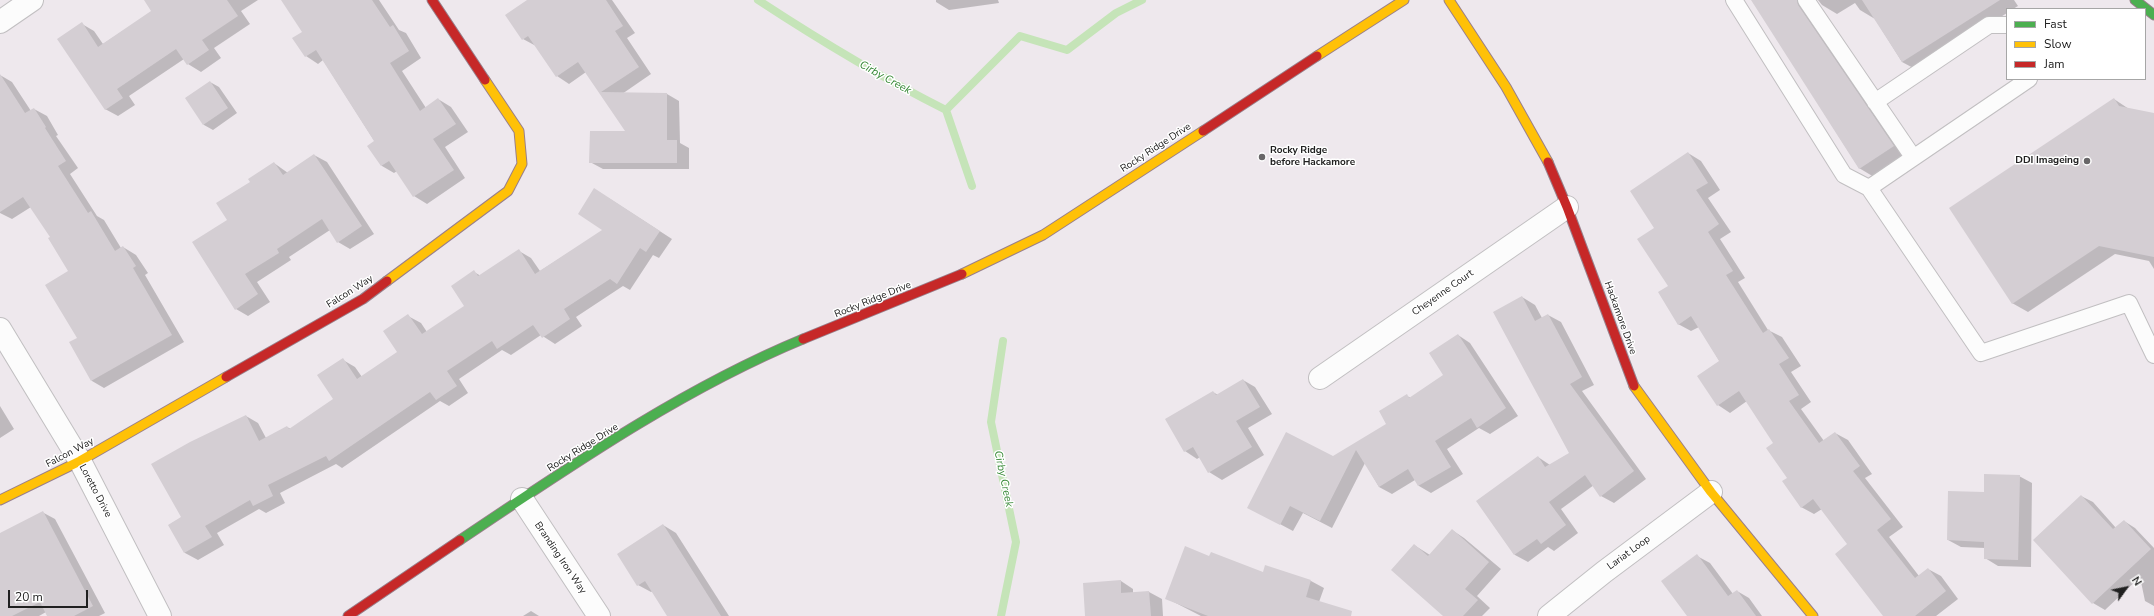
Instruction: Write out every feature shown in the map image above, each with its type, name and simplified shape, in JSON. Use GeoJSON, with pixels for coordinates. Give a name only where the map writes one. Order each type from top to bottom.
{"type":"FeatureCollection","features":[{"type":"Feature","properties":{"kind":"street"},"geometry":{"type":"LineString","coordinates":[[0,22],[32,0]]}},
{"type":"Feature","properties":{"kind":"street","name":"Falcon Way"},"geometry":{"type":"LineString","coordinates":[[0,500],[80,461],[363,299],[508,192],[522,164],[519,131],[432,0]]}},
{"type":"Feature","properties":{"kind":"street","name":"Rocky Ridge Drive"},"geometry":{"type":"LineString","coordinates":[[348,616],[522,500],[650,418],[749,363],[970,271],[1043,235],[1404,0]]}},
{"type":"Feature","properties":{"kind":"street","name":"Hackamore Drive"},"geometry":{"type":"LineString","coordinates":[[1449,0],[1517,106],[1546,157],[1567,207],[1634,387],[1711,492],[1813,616]]}},
{"type":"Feature","properties":{"kind":"street","name":"Cheyenne Court"},"geometry":{"type":"LineString","coordinates":[[1320,378],[1567,207]]}},
{"type":"Feature","properties":{"kind":"street","name":"Loretto Drive"},"geometry":{"type":"LineString","coordinates":[[0,328],[80,461],[160,616]]}},
{"type":"Feature","properties":{"kind":"street","name":"Lariat Loop"},"geometry":{"type":"LineString","coordinates":[[1549,616],[1604,572],[1711,492]]}},
{"type":"Feature","properties":{"kind":"street","name":"Branding Iron Way"},"geometry":{"type":"LineString","coordinates":[[522,500],[599,616]]}},
{"type":"Feature","properties":{"kind":"lane"},"geometry":{"type":"LineString","coordinates":[[1734,0],[1844,175],[1869,188],[1981,353],[2129,303],[2154,355]]}},
{"type":"Feature","properties":{"kind":"lane"},"geometry":{"type":"LineString","coordinates":[[1806,0],[1913,158]]}},
{"type":"Feature","properties":{"kind":"lane"},"geometry":{"type":"LineString","coordinates":[[1875,102],[1989,25],[2006,25]]}},
{"type":"Feature","properties":{"kind":"lane"},"geometry":{"type":"LineString","coordinates":[[1869,188],[2028,80]]}},
{"type":"Feature","properties":{"kind":"building"},"geometry":{"type":"Polygon","coordinates":[[[144,0],[227,0],[238,16],[202,40],[209,50],[187,65],[176,49],[117,89],[123,98],[105,110],[57,39],[82,22],[98,47],[151,11],[144,0]]]}},
{"type":"Feature","properties":{"kind":"building"},"geometry":{"type":"Polygon","coordinates":[[[281,0],[372,0],[390,27],[393,25],[409,51],[390,63],[420,111],[438,98],[456,124],[433,139],[454,170],[413,197],[389,161],[381,166],[367,146],[374,141],[316,50],[305,57],[292,38],[302,32],[281,0]]]}},
{"type":"Feature","properties":{"kind":"building"},"geometry":{"type":"Polygon","coordinates":[[[527,0],[606,0],[623,26],[615,31],[639,67],[601,92],[667,93],[667,140],[677,140],[677,163],[589,163],[590,131],[625,131],[578,62],[556,77],[528,36],[522,40],[505,15],[527,0]]]}},
{"type":"Feature","properties":{"kind":"building"},"geometry":{"type":"Polygon","coordinates":[[[1751,0],[1797,0],[1798,5],[1894,146],[1859,169],[1751,0]]]}},
{"type":"Feature","properties":{"kind":"building"},"geometry":{"type":"Polygon","coordinates":[[[1862,0],[2000,0],[1902,62],[1862,0]]]}},
{"type":"Feature","properties":{"kind":"building"},"geometry":{"type":"Polygon","coordinates":[[[0,74],[25,113],[34,108],[66,161],[58,166],[88,213],[91,211],[115,251],[123,246],[136,266],[133,268],[172,335],[91,381],[69,342],[77,338],[45,285],[68,271],[48,238],[50,237],[23,197],[0,212],[0,74]]]}},
{"type":"Feature","properties":{"kind":"building"},"geometry":{"type":"Polygon","coordinates":[[[210,81],[228,108],[203,125],[185,98],[210,81]]]}},
{"type":"Feature","properties":{"kind":"building","name":"DDI Imageing"},"geometry":{"type":"Polygon","coordinates":[[[2114,98],[2119,106],[2154,113],[2154,257],[2099,246],[2012,304],[1949,208],[2114,98]]]}},
{"type":"Feature","properties":{"kind":"building"},"geometry":{"type":"Polygon","coordinates":[[[1688,152],[1708,183],[1696,190],[1719,224],[1708,232],[1733,271],[1726,275],[1763,333],[1769,329],[1789,358],[1779,364],[1799,395],[1789,401],[1819,443],[1835,432],[1860,466],[1853,471],[1891,519],[1877,530],[1915,578],[1928,568],[1946,591],[1915,616],[1883,616],[1835,554],[1847,544],[1813,499],[1801,508],[1782,481],[1787,478],[1766,448],[1773,443],[1739,391],[1717,406],[1697,376],[1719,361],[1691,316],[1678,325],[1658,292],[1668,286],[1637,239],[1654,228],[1630,191],[1688,152]]]}},
{"type":"Feature","properties":{"kind":"building"},"geometry":{"type":"Polygon","coordinates":[[[314,154],[362,226],[337,243],[322,219],[277,249],[279,253],[245,274],[258,294],[235,310],[192,242],[227,220],[216,203],[250,182],[248,179],[274,162],[283,175],[314,154]]]}},
{"type":"Feature","properties":{"kind":"building"},"geometry":{"type":"Polygon","coordinates":[[[594,188],[660,231],[646,252],[640,248],[617,284],[610,279],[564,309],[570,319],[542,338],[533,325],[497,349],[492,341],[447,371],[457,386],[436,400],[430,392],[329,461],[326,456],[268,485],[273,496],[253,506],[250,500],[205,526],[212,537],[184,553],[168,525],[181,517],[151,464],[190,442],[246,415],[259,441],[287,426],[289,429],[333,399],[317,375],[343,358],[357,379],[397,352],[383,331],[408,314],[422,334],[464,306],[451,286],[474,270],[478,276],[519,249],[535,274],[602,230],[578,214],[594,188]]]}},
{"type":"Feature","properties":{"kind":"building"},"geometry":{"type":"Polygon","coordinates":[[[1522,296],[1535,321],[1548,314],[1582,377],[1570,384],[1634,471],[1600,497],[1585,475],[1549,502],[1566,525],[1541,544],[1537,539],[1514,555],[1476,501],[1538,456],[1545,467],[1569,453],[1493,312],[1522,296]]]}},
{"type":"Feature","properties":{"kind":"building"},"geometry":{"type":"Polygon","coordinates":[[[1458,334],[1506,408],[1477,428],[1471,418],[1435,441],[1451,467],[1418,486],[1408,469],[1379,487],[1356,450],[1320,521],[1290,506],[1280,525],[1247,508],[1286,432],[1333,456],[1386,424],[1379,411],[1407,394],[1409,398],[1443,375],[1429,353],[1458,334]]]}},
{"type":"Feature","properties":{"kind":"building"},"geometry":{"type":"Polygon","coordinates":[[[1243,379],[1260,407],[1236,421],[1252,447],[1208,473],[1193,447],[1184,452],[1165,419],[1213,391],[1216,395],[1243,379]]]}},
{"type":"Feature","properties":{"kind":"building"},"geometry":{"type":"Polygon","coordinates":[[[1984,474],[2020,475],[2018,560],[1984,559],[1984,542],[1947,540],[1948,491],[1984,492],[1984,474]]]}},
{"type":"Feature","properties":{"kind":"building"},"geometry":{"type":"Polygon","coordinates":[[[2081,495],[2113,529],[2124,520],[2151,549],[2092,604],[2033,540],[2081,495]]]}},
{"type":"Feature","properties":{"kind":"building"},"geometry":{"type":"Polygon","coordinates":[[[43,511],[93,606],[74,616],[47,616],[40,602],[12,616],[0,616],[0,533],[43,511]]]}},
{"type":"Feature","properties":{"kind":"building"},"geometry":{"type":"Polygon","coordinates":[[[663,524],[721,616],[667,616],[645,581],[637,586],[617,554],[663,524]]]}},
{"type":"Feature","properties":{"kind":"building"},"geometry":{"type":"Polygon","coordinates":[[[1452,529],[1489,562],[1465,589],[1478,600],[1463,616],[1443,616],[1391,570],[1414,544],[1428,556],[1452,529]]]}},
{"type":"Feature","properties":{"kind":"building"},"geometry":{"type":"Polygon","coordinates":[[[1185,546],[1209,556],[1211,552],[1263,572],[1265,565],[1311,580],[1306,597],[1352,611],[1351,616],[1208,616],[1165,599],[1185,546]]]}},
{"type":"Feature","properties":{"kind":"building"},"geometry":{"type":"Polygon","coordinates":[[[1697,554],[1728,596],[1737,590],[1756,616],[1687,616],[1661,581],[1697,554]]]}},
{"type":"Feature","properties":{"kind":"building"},"geometry":{"type":"Polygon","coordinates":[[[1121,580],[1121,593],[1149,591],[1151,616],[1085,616],[1083,583],[1121,580]]]}},
{"type":"Feature","properties":{"kind":"waterway","name":"Cirby Creek"},"geometry":{"type":"LineString","coordinates":[[758,0],[850,58],[897,85],[946,110],[972,186]]}},
{"type":"Feature","properties":{"kind":"waterway"},"geometry":{"type":"LineString","coordinates":[[946,110],[1020,36],[1067,50],[1116,13],[1142,0]]}},
{"type":"Feature","properties":{"kind":"waterway","name":"Cirby Creek"},"geometry":{"type":"LineString","coordinates":[[1001,616],[1016,542],[991,422],[1003,341]]}},
{"type":"Feature","properties":{"kind":"traffic: fast"},"geometry":{"type":"LineString","coordinates":[[2135,0],[2145,8]]}},
{"type":"Feature","properties":{"kind":"traffic: fast"},"geometry":{"type":"LineString","coordinates":[[2146,9],[2154,15]]}},
{"type":"Feature","properties":{"kind":"traffic: fast"},"geometry":{"type":"LineString","coordinates":[[460,540],[543,485],[670,405],[758,359],[803,339]]}},
{"type":"Feature","properties":{"kind":"traffic: slow"},"geometry":{"type":"LineString","coordinates":[[1317,56],[1404,0]]}},
{"type":"Feature","properties":{"kind":"traffic: slow"},"geometry":{"type":"LineString","coordinates":[[1449,0],[1506,87],[1548,162]]}},
{"type":"Feature","properties":{"kind":"traffic: slow"},"geometry":{"type":"LineString","coordinates":[[387,281],[508,191],[522,164],[519,131],[485,80]]}},
{"type":"Feature","properties":{"kind":"traffic: slow"},"geometry":{"type":"LineString","coordinates":[[962,274],[1043,235],[1203,131]]}},
{"type":"Feature","properties":{"kind":"traffic: slow"},"geometry":{"type":"LineString","coordinates":[[0,500],[80,461],[226,377]]}},
{"type":"Feature","properties":{"kind":"traffic: slow"},"geometry":{"type":"LineString","coordinates":[[1634,386],[1711,492],[1813,616]]}},
{"type":"Feature","properties":{"kind":"traffic: jam"},"geometry":{"type":"LineString","coordinates":[[432,0],[485,80]]}},
{"type":"Feature","properties":{"kind":"traffic: jam"},"geometry":{"type":"LineString","coordinates":[[1203,131],[1317,56]]}},
{"type":"Feature","properties":{"kind":"traffic: jam"},"geometry":{"type":"LineString","coordinates":[[1548,162],[1567,207],[1634,386]]}},
{"type":"Feature","properties":{"kind":"traffic: jam"},"geometry":{"type":"LineString","coordinates":[[803,339],[962,274]]}},
{"type":"Feature","properties":{"kind":"traffic: jam"},"geometry":{"type":"LineString","coordinates":[[226,377],[363,299],[387,281]]}},
{"type":"Feature","properties":{"kind":"traffic: jam"},"geometry":{"type":"LineString","coordinates":[[348,616],[460,540]]}},
{"type":"Feature","properties":{"kind":"place","name":"Rocky Ridge before Hackamore"},"geometry":{"type":"Point","coordinates":[1262,157]}},
{"type":"Feature","properties":{"kind":"place","name":"DDI Imageing"},"geometry":{"type":"Point","coordinates":[2087,161]}}]}
